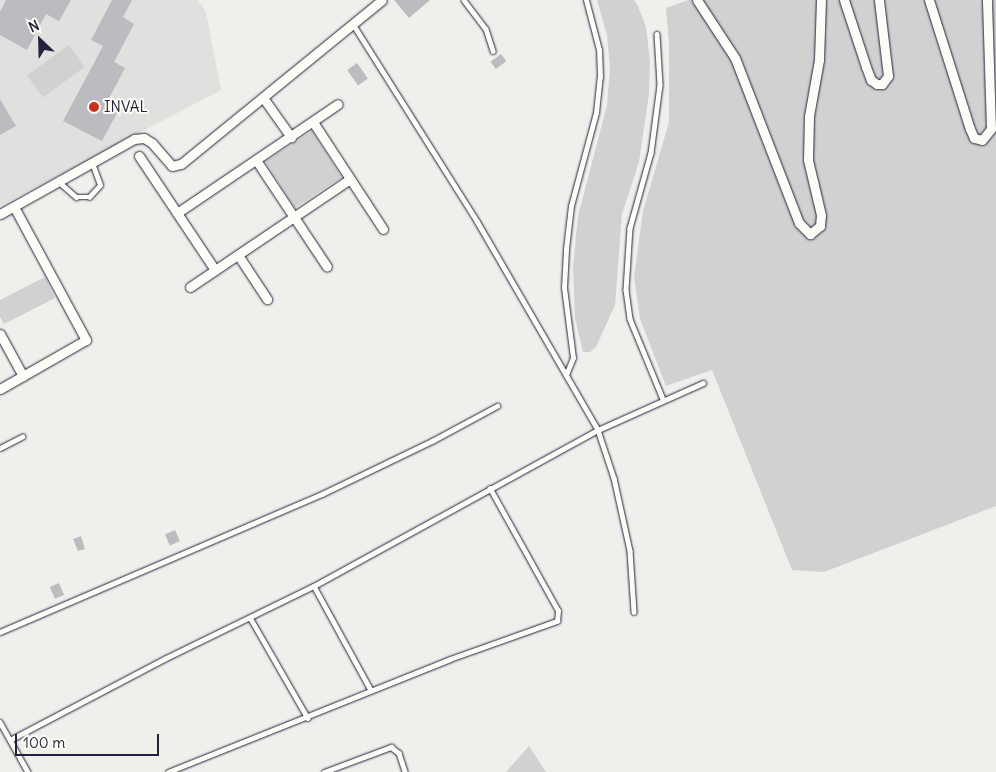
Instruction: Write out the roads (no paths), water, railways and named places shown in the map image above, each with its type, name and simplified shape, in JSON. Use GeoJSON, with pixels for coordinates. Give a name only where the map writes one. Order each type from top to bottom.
{"type":"FeatureCollection","features":[{"type":"Feature","properties":{"kind":"street"},"geometry":{"type":"LineString","coordinates":[[0,214],[134,139],[144,138],[172,166],[181,164],[264,99],[382,0]]}},
{"type":"Feature","properties":{"kind":"street"},"geometry":{"type":"LineString","coordinates":[[697,0],[735,58],[800,222],[810,234],[820,226],[821,215],[808,160],[809,116],[819,60],[821,0]]}},
{"type":"Feature","properties":{"kind":"street"},"geometry":{"type":"LineString","coordinates":[[844,0],[868,74],[877,84],[882,84],[888,76],[879,0]]}},
{"type":"Feature","properties":{"kind":"street"},"geometry":{"type":"LineString","coordinates":[[929,0],[970,129],[978,140],[987,137],[991,128],[987,0]]}},
{"type":"Feature","properties":{"kind":"street"},"geometry":{"type":"LineString","coordinates":[[264,99],[291,137]]}},
{"type":"Feature","properties":{"kind":"street"},"geometry":{"type":"LineString","coordinates":[[176,213],[338,104]]}},
{"type":"Feature","properties":{"kind":"street"},"geometry":{"type":"LineString","coordinates":[[313,122],[383,229]]}},
{"type":"Feature","properties":{"kind":"street"},"geometry":{"type":"LineString","coordinates":[[139,156],[215,270]]}},
{"type":"Feature","properties":{"kind":"street"},"geometry":{"type":"LineString","coordinates":[[256,160],[327,267]]}},
{"type":"Feature","properties":{"kind":"street"},"geometry":{"type":"LineString","coordinates":[[190,287],[350,179]]}},
{"type":"Feature","properties":{"kind":"street"},"geometry":{"type":"LineString","coordinates":[[0,389],[86,340],[14,207]]}},
{"type":"Feature","properties":{"kind":"street"},"geometry":{"type":"LineString","coordinates":[[238,255],[267,300]]}},
{"type":"Feature","properties":{"kind":"street"},"geometry":{"type":"LineString","coordinates":[[0,334],[23,376]]}},
{"type":"Feature","properties":{"kind":"lane"},"geometry":{"type":"LineString","coordinates":[[464,0],[486,29],[493,51]]}},
{"type":"Feature","properties":{"kind":"lane"},"geometry":{"type":"LineString","coordinates":[[566,375],[573,358],[564,288],[566,249],[575,187],[596,113],[600,77],[598,50],[586,0]]}},
{"type":"Feature","properties":{"kind":"lane"},"geometry":{"type":"LineString","coordinates":[[354,24],[477,221],[598,430],[614,478],[630,551],[634,612]]}},
{"type":"Feature","properties":{"kind":"lane"},"geometry":{"type":"LineString","coordinates":[[657,34],[660,85],[651,153],[630,228],[626,290],[630,319],[663,399]]}},
{"type":"Feature","properties":{"kind":"lane"},"geometry":{"type":"LineString","coordinates":[[59,182],[76,198],[89,197],[100,185],[92,163]]}},
{"type":"Feature","properties":{"kind":"lane"},"geometry":{"type":"LineString","coordinates":[[10,740],[164,659],[251,619],[314,586],[598,430],[663,399],[703,383]]}},
{"type":"Feature","properties":{"kind":"lane"},"geometry":{"type":"LineString","coordinates":[[0,632],[322,494],[496,406]]}},
{"type":"Feature","properties":{"kind":"lane"},"geometry":{"type":"LineString","coordinates":[[0,448],[22,437]]}},
{"type":"Feature","properties":{"kind":"lane"},"geometry":{"type":"LineString","coordinates":[[168,772],[308,718],[372,690],[553,623],[559,618],[490,489]]}},
{"type":"Feature","properties":{"kind":"lane"},"geometry":{"type":"LineString","coordinates":[[314,586],[372,690]]}},
{"type":"Feature","properties":{"kind":"lane"},"geometry":{"type":"LineString","coordinates":[[251,619],[308,718]]}},
{"type":"Feature","properties":{"kind":"lane"},"geometry":{"type":"LineString","coordinates":[[0,722],[28,772]]}},
{"type":"Feature","properties":{"kind":"lane"},"geometry":{"type":"LineString","coordinates":[[324,772],[391,747],[399,753],[405,772]]}},
{"type":"Feature","properties":{"kind":"place","name":"INVAL"},"geometry":{"type":"Point","coordinates":[94,107]}}]}
